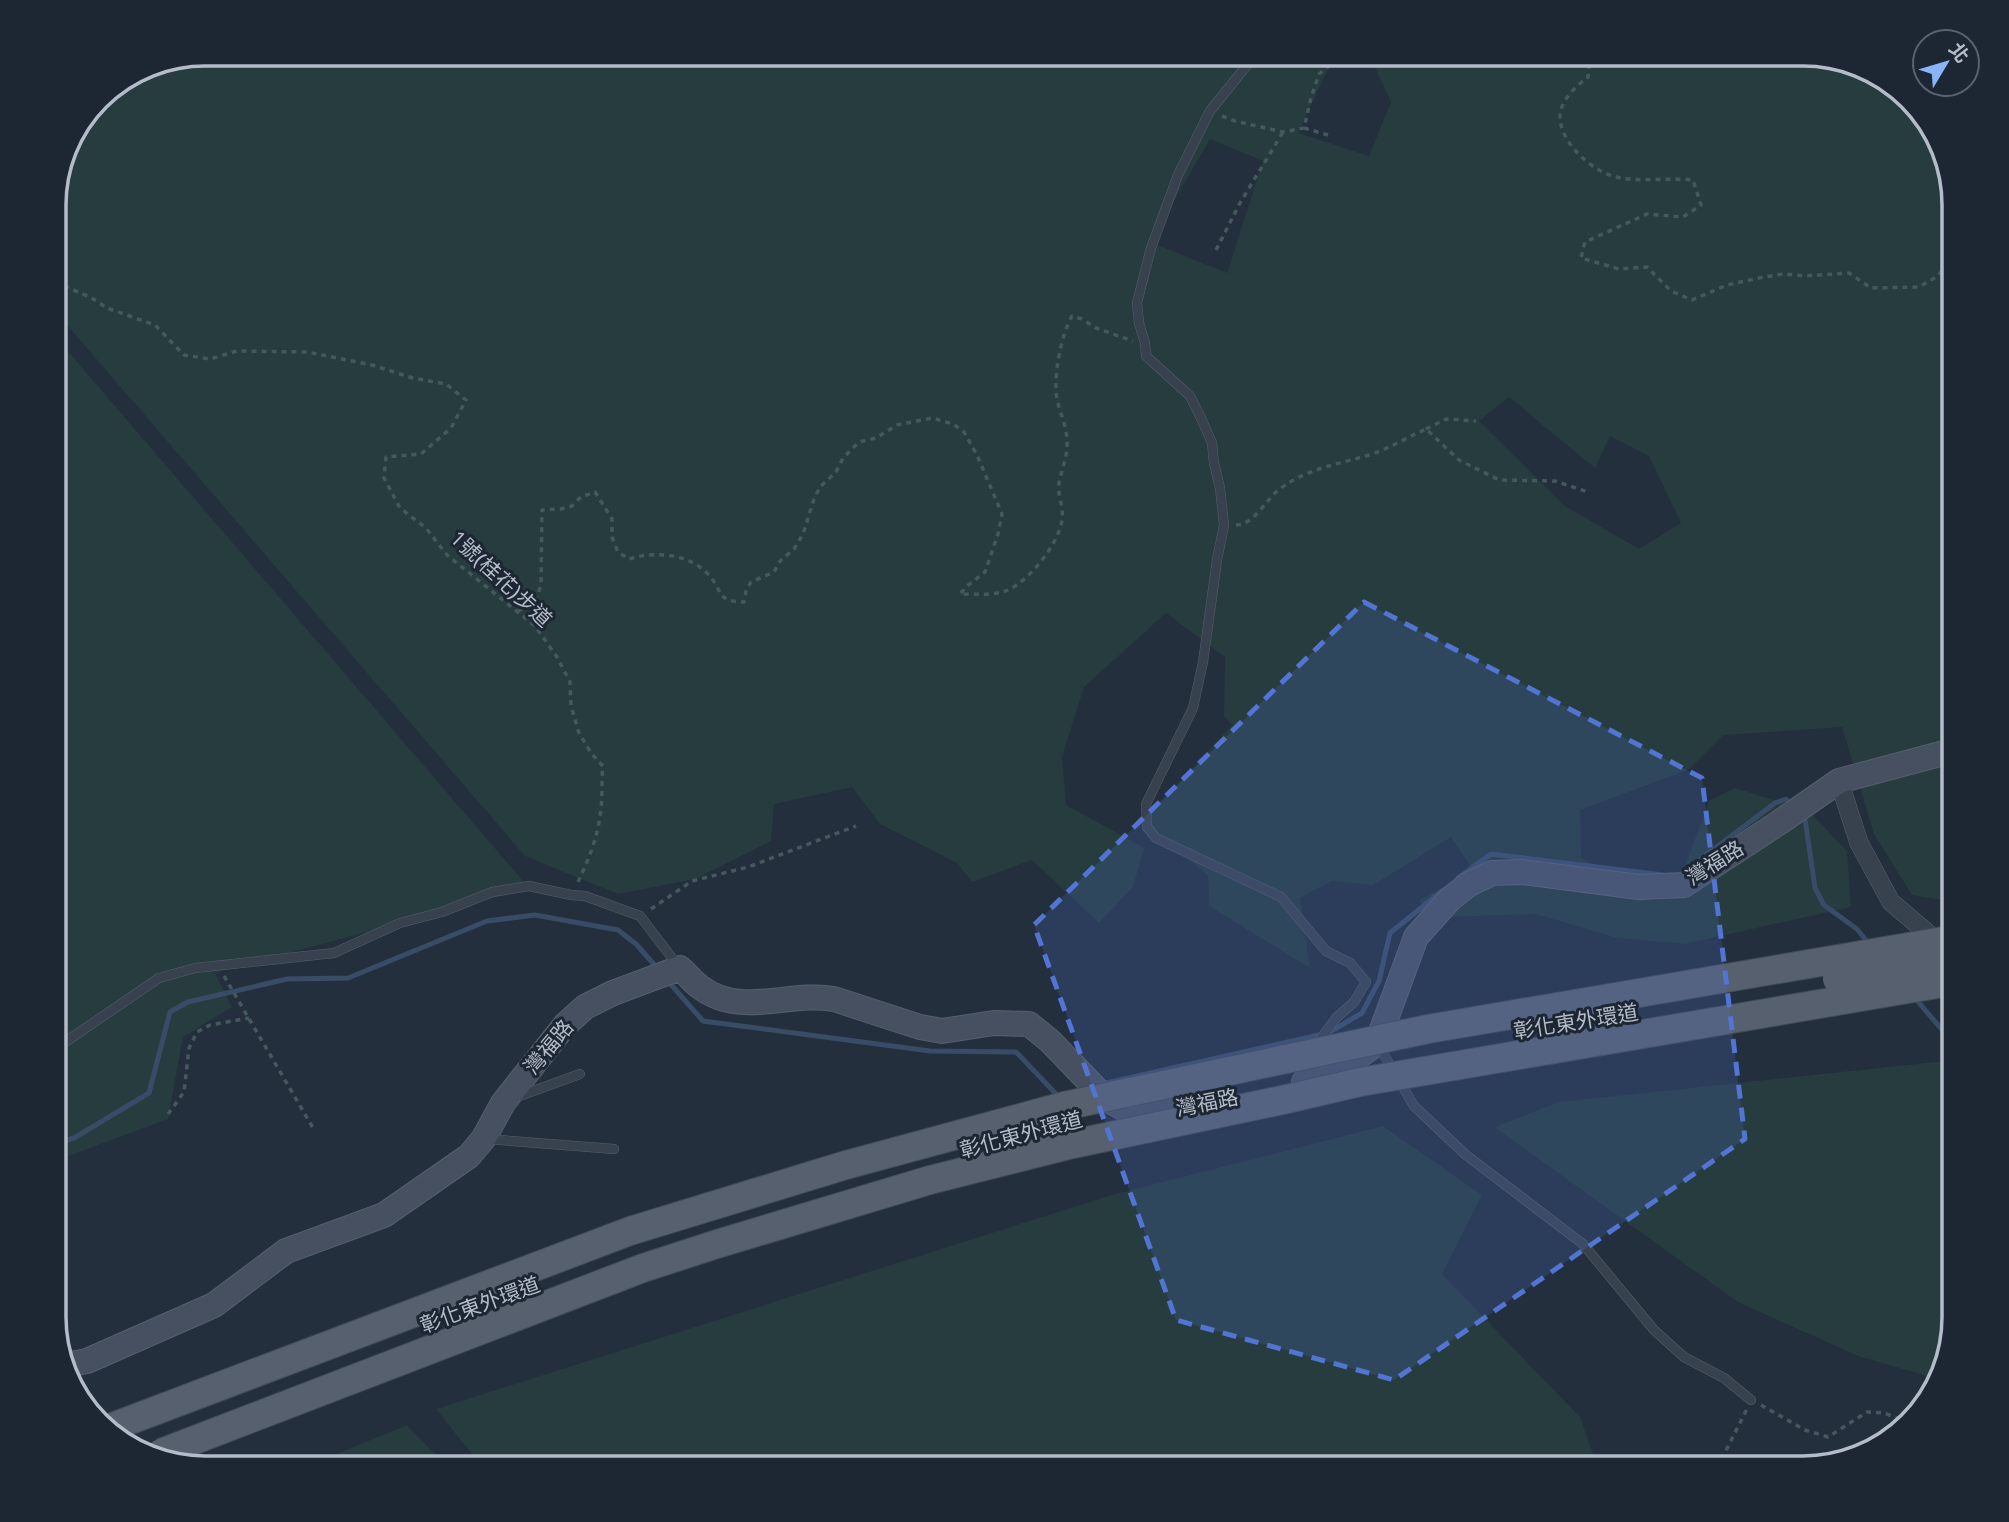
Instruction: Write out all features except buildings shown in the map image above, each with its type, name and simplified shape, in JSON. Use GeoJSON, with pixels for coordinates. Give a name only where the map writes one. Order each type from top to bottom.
{"type":"FeatureCollection","features":[{"type":"Feature","properties":{"kind":"main road"},"geometry":{"type":"LineString","coordinates":[[118,1425],[631,1231],[846,1165],[1037,1113],[1428,1028],[1942,941]]}},
{"type":"Feature","properties":{"kind":"main road","name":"彰化東外環道"},"geometry":{"type":"LineString","coordinates":[[132,1434],[373,1344],[710,1223],[851,1180],[1068,1122],[1408,1050],[1942,961]]}},
{"type":"Feature","properties":{"kind":"main road","name":"彰化東外環道"},"geometry":{"type":"LineString","coordinates":[[168,1450],[643,1268],[930,1180],[1073,1144],[1360,1082],[1942,983]]}},
{"type":"Feature","properties":{"kind":"main road"},"geometry":{"type":"LineString","coordinates":[[199,1455],[663,1281],[865,1217],[1078,1159],[1440,1085],[1942,1002]]}},
{"type":"Feature","properties":{"kind":"street","name":"灣福路"},"geometry":{"type":"LineString","coordinates":[[75,1363],[87,1361],[214,1305],[286,1251],[384,1215],[469,1156],[484,1138],[503,1103],[565,1025],[585,1007],[613,993],[680,968],[701,988],[728,1002],[757,1004],[820,997],[942,1031],[994,1023],[1029,1024],[1112,1102],[1129,1111],[1165,1111],[1333,1075],[1377,1043],[1416,937],[1450,899],[1469,884],[1492,873],[1522,872],[1639,887],[1684,885],[1839,781],[1942,753]]}},
{"type":"Feature","properties":{"kind":"street"},"geometry":{"type":"LineString","coordinates":[[1839,781],[1859,843],[1891,902],[1942,944]]}},
{"type":"Feature","properties":{"kind":"street","name":"灣福路"},"geometry":{"type":"LineString","coordinates":[[1080,1073],[1119,1099],[1132,1100],[1322,1059],[1377,1043]]}},
{"type":"Feature","properties":{"kind":"lane"},"geometry":{"type":"LineString","coordinates":[[1246,66],[1210,111],[1178,175],[1145,267],[1137,303],[1146,356],[1190,396],[1212,443],[1224,524],[1203,663],[1193,708],[1146,804],[1147,827],[1156,838],[1281,897],[1326,951],[1350,963],[1366,982],[1354,1002],[1336,1018],[1319,1041],[1322,1059]]}},
{"type":"Feature","properties":{"kind":"lane"},"geometry":{"type":"LineString","coordinates":[[67,1041],[159,978],[195,968],[334,953],[400,923],[442,912],[492,892],[529,886],[584,896],[640,916],[680,968]]}},
{"type":"Feature","properties":{"kind":"lane"},"geometry":{"type":"LineString","coordinates":[[1377,1043],[1414,1106],[1466,1156],[1583,1244],[1654,1330],[1684,1357],[1724,1378],[1751,1400]]}},
{"type":"Feature","properties":{"kind":"lane"},"geometry":{"type":"LineString","coordinates":[[503,1103],[580,1074]]}},
{"type":"Feature","properties":{"kind":"lane"},"geometry":{"type":"LineString","coordinates":[[484,1138],[614,1149]]}},
{"type":"Feature","properties":{"kind":"path"},"geometry":{"type":"LineString","coordinates":[[1304,128],[1320,74],[1329,66]]}},
{"type":"Feature","properties":{"kind":"path"},"geometry":{"type":"LineString","coordinates":[[1589,66],[1588,77],[1571,91],[1560,115],[1566,138],[1585,162],[1613,177],[1646,181],[1673,178],[1693,180],[1701,205],[1683,217],[1647,214],[1585,242],[1581,258],[1619,269],[1647,267],[1671,291],[1692,300],[1727,285],[1783,274],[1805,276],[1849,272],[1871,288],[1919,287],[1938,276],[1942,270]]}},
{"type":"Feature","properties":{"kind":"path"},"geometry":{"type":"LineString","coordinates":[[1210,111],[1235,121],[1283,132],[1304,128],[1328,135]]}},
{"type":"Feature","properties":{"kind":"path"},"geometry":{"type":"LineString","coordinates":[[1216,250],[1240,203],[1283,132]]}},
{"type":"Feature","properties":{"kind":"path","name":"1號(桂花)步道"},"geometry":{"type":"LineString","coordinates":[[67,287],[107,308],[155,325],[184,355],[209,359],[237,351],[307,352],[373,365],[413,378],[446,384],[466,400],[451,428],[421,454],[386,457],[384,478],[400,508],[426,528],[447,555],[535,626],[570,682],[571,706],[579,733],[603,766],[598,832],[584,870],[571,895]]}},
{"type":"Feature","properties":{"kind":"path"},"geometry":{"type":"LineString","coordinates":[[517,611],[535,602],[541,585],[542,510],[572,506],[581,497],[596,492],[612,519],[612,537],[618,552],[629,559],[644,554],[664,554],[683,559],[710,575],[721,596],[732,602],[744,602],[751,582],[774,572],[780,561],[794,549],[803,534],[820,487],[836,472],[843,458],[859,442],[876,438],[897,425],[932,418],[953,424],[964,432],[977,455],[1002,514],[985,572],[960,594],[1007,591],[1027,578],[1060,531],[1063,517],[1058,485],[1066,461],[1067,437],[1055,388],[1066,326],[1072,316],[1114,335],[1145,343]]}},
{"type":"Feature","properties":{"kind":"path"},"geometry":{"type":"LineString","coordinates":[[1224,524],[1241,525],[1263,508],[1279,489],[1316,468],[1374,453],[1446,419],[1476,421]]}},
{"type":"Feature","properties":{"kind":"path"},"geometry":{"type":"LineString","coordinates":[[1426,429],[1459,460],[1499,480],[1555,481],[1588,492]]}},
{"type":"Feature","properties":{"kind":"path"},"geometry":{"type":"LineString","coordinates":[[640,916],[692,881],[748,867],[856,826]]}},
{"type":"Feature","properties":{"kind":"path"},"geometry":{"type":"LineString","coordinates":[[218,965],[313,1128]]}},
{"type":"Feature","properties":{"kind":"path"},"geometry":{"type":"LineString","coordinates":[[168,1114],[184,1092],[189,1048],[197,1032],[210,1025],[249,1018]]}},
{"type":"Feature","properties":{"kind":"path"},"geometry":{"type":"LineString","coordinates":[[1724,1456],[1751,1400],[1805,1430],[1828,1437],[1867,1412],[1884,1413],[1898,1418]]}},
{"type":"Feature","properties":{"kind":"highlighted area"},"geometry":{"type":"Polygon","coordinates":[[[1364,602],[1702,778],[1745,1139],[1394,1380],[1176,1320],[1034,925],[1364,602]]]}},
{"type":"Feature","properties":{"kind":"green space"},"geometry":{"type":"Polygon","coordinates":[[[1329,66],[1298,133],[1369,156],[1391,102],[1375,66],[1804,66],[1848,74],[1881,90],[1902,107],[1928,144],[1940,178],[1942,205],[1942,900],[1912,895],[1874,834],[1842,727],[1723,735],[1688,770],[1580,810],[1581,857],[1639,897],[1692,892],[1686,862],[1710,800],[1735,788],[1809,811],[1847,851],[1851,907],[1685,944],[1617,938],[1536,914],[1448,917],[1418,901],[1473,870],[1451,837],[1373,885],[1332,881],[1300,898],[1310,968],[1209,906],[1208,876],[1144,821],[1232,725],[1224,716],[1225,657],[1166,613],[1084,687],[1062,757],[1066,805],[1144,848],[1133,887],[1099,923],[1032,860],[972,882],[957,863],[880,824],[852,787],[774,804],[771,841],[695,879],[618,894],[525,856],[67,325],[67,196],[71,169],[90,128],[107,107],[136,85],[161,74],[196,67],[1329,66]],[[1210,139],[1150,242],[1227,273],[1263,161],[1210,139]],[[1509,397],[1479,421],[1565,506],[1639,549],[1681,523],[1649,456],[1610,436],[1595,468],[1509,397]]]}},
{"type":"Feature","properties":{"kind":"green space"},"geometry":{"type":"Polygon","coordinates":[[[67,350],[529,888],[215,973],[232,1007],[183,1037],[168,1119],[67,1157],[67,350]]]}},
{"type":"Feature","properties":{"kind":"green space"},"geometry":{"type":"Polygon","coordinates":[[[1942,1061],[1942,1317],[1940,1344],[1929,1376],[1858,1356],[1738,1302],[1494,1127],[1559,1102],[1942,1061]]]}},
{"type":"Feature","properties":{"kind":"green space"},"geometry":{"type":"Polygon","coordinates":[[[1383,1126],[1482,1195],[1442,1274],[1580,1417],[1594,1456],[473,1456],[436,1409],[1115,1194],[1383,1126]]]}},
{"type":"Feature","properties":{"kind":"green space"},"geometry":{"type":"Polygon","coordinates":[[[407,1425],[437,1456],[332,1456],[407,1425]]]}},
{"type":"Feature","properties":{"kind":"waterway"},"geometry":{"type":"LineString","coordinates":[[1690,867],[1775,803],[1786,799],[1792,805]]}},
{"type":"Feature","properties":{"kind":"waterway"},"geometry":{"type":"LineString","coordinates":[[1802,815],[1805,819],[1815,888],[1824,905],[1857,929],[1869,944]]}},
{"type":"Feature","properties":{"kind":"waterway"},"geometry":{"type":"LineString","coordinates":[[1458,878],[1491,854],[1663,875]]}},
{"type":"Feature","properties":{"kind":"waterway"},"geometry":{"type":"LineString","coordinates":[[1102,1084],[1328,1033],[1362,1013],[1379,981],[1390,933],[1442,891]]}},
{"type":"Feature","properties":{"kind":"waterway"},"geometry":{"type":"LineString","coordinates":[[67,1140],[149,1093],[170,1012],[188,1002],[287,979],[348,978],[487,921],[535,915],[618,930],[636,944],[659,970]]}},
{"type":"Feature","properties":{"kind":"waterway"},"geometry":{"type":"LineString","coordinates":[[667,980],[703,1021],[930,1051],[1016,1052],[1059,1097],[1062,1096]]}},
{"type":"Feature","properties":{"kind":"waterway"},"geometry":{"type":"LineString","coordinates":[[1914,997],[1942,1030]]}}]}
